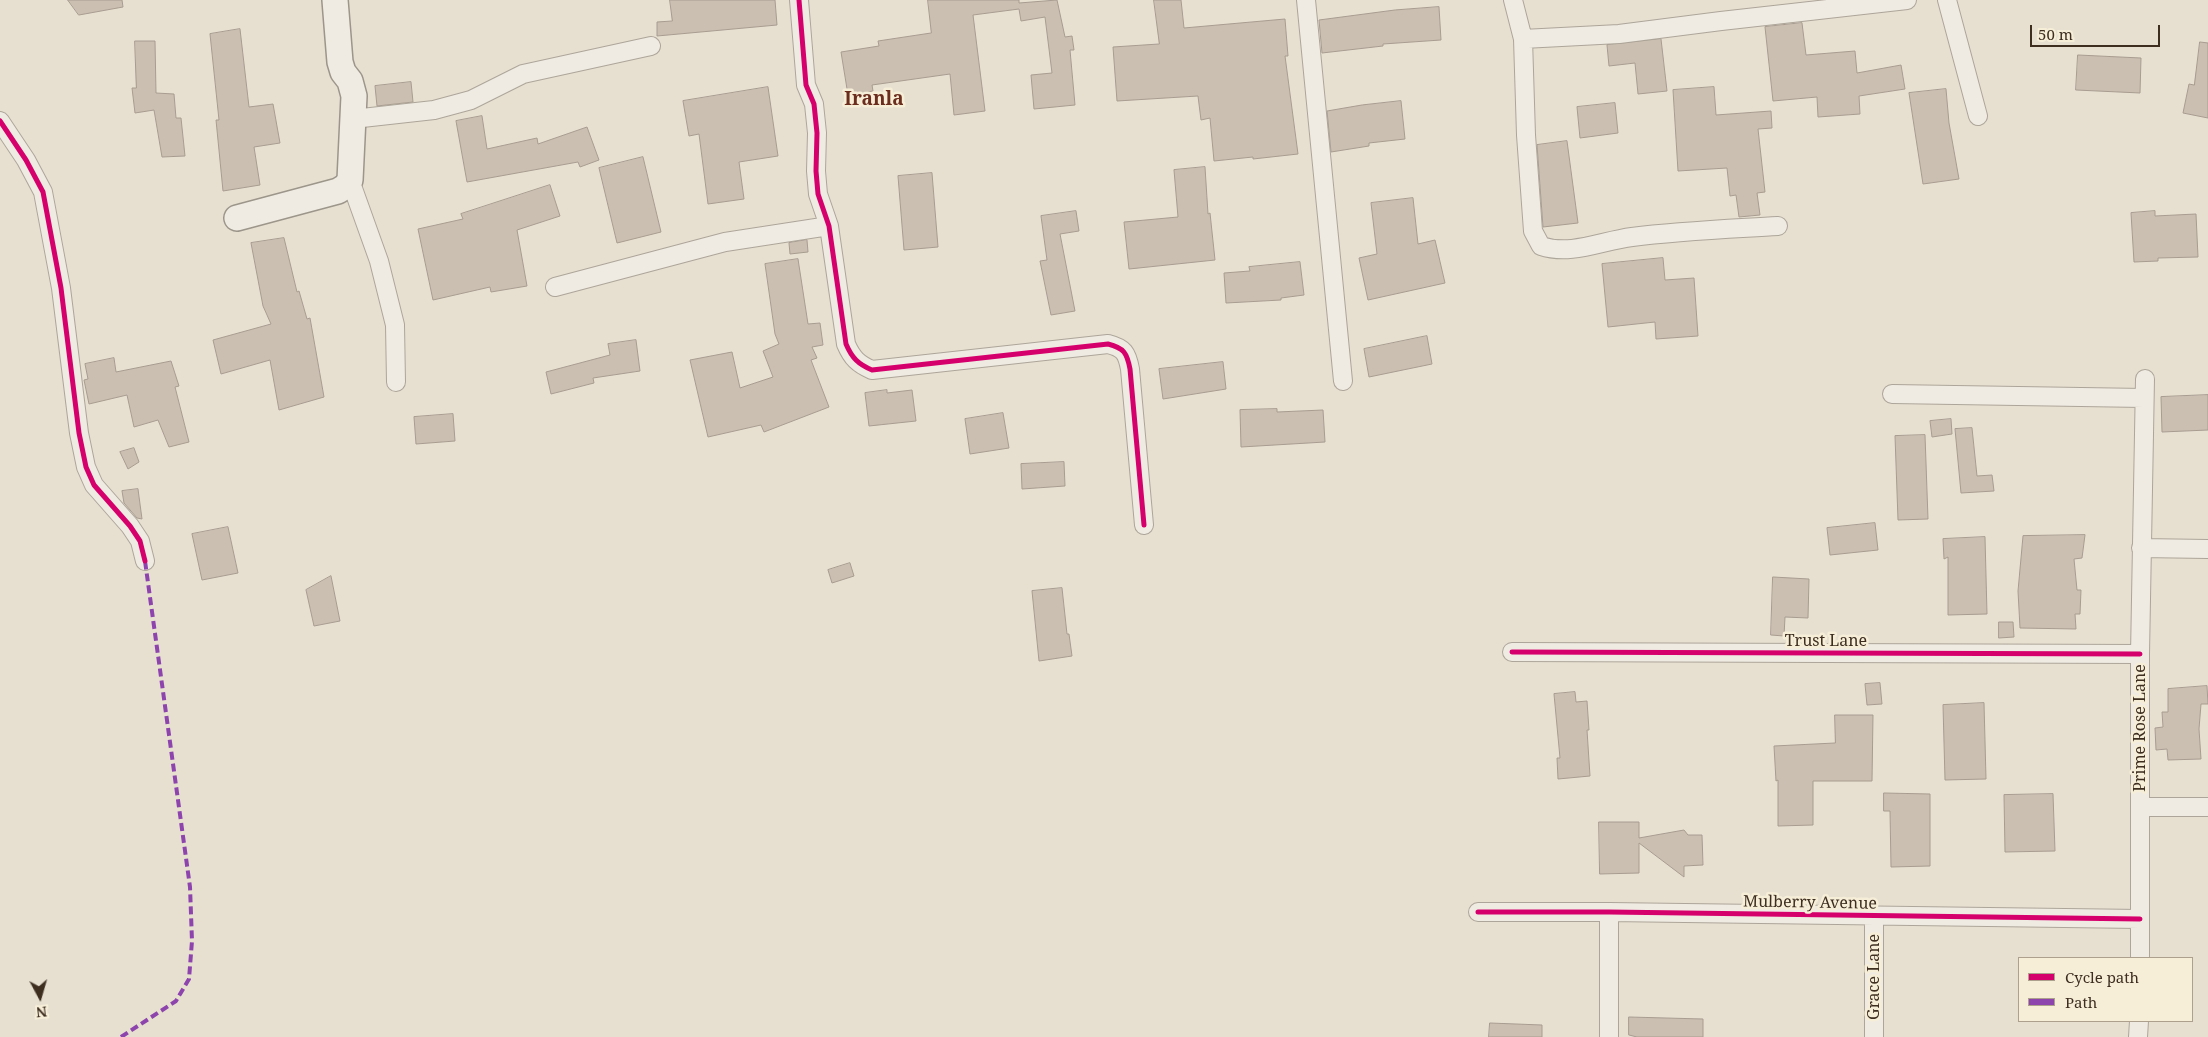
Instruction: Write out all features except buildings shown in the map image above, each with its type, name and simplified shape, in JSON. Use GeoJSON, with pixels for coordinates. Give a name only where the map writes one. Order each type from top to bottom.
{"type":"FeatureCollection","features":[{"type":"Feature","properties":{"kind":"street"},"geometry":{"type":"LineString","coordinates":[[335,0],[340,62],[343,72],[350,81],[354,96],[350,180],[379,261],[395,325],[396,382]]}},
{"type":"Feature","properties":{"kind":"street"},"geometry":{"type":"LineString","coordinates":[[800,0],[806,85],[814,104],[817,133],[816,171],[818,194],[829,226],[846,344],[851,355],[859,365],[872,370],[1108,344],[1120,347],[1127,354],[1130,369],[1144,524]]}},
{"type":"Feature","properties":{"kind":"street"},"geometry":{"type":"LineString","coordinates":[[1306,0],[1343,382]]}},
{"type":"Feature","properties":{"kind":"street"},"geometry":{"type":"LineString","coordinates":[[1514,0],[1523,39],[1526,135],[1533,231],[1541,246],[1553,250],[1568,250],[1631,237],[1778,226]]}},
{"type":"Feature","properties":{"kind":"street"},"geometry":{"type":"LineString","coordinates":[[1523,39],[1620,34],[1721,20],[1907,0]]}},
{"type":"Feature","properties":{"kind":"street"},"geometry":{"type":"LineString","coordinates":[[1947,0],[1978,116]]}},
{"type":"Feature","properties":{"kind":"street"},"geometry":{"type":"LineString","coordinates":[[353,119],[434,110],[471,100],[523,74],[651,46]]}},
{"type":"Feature","properties":{"kind":"street"},"geometry":{"type":"LineString","coordinates":[[0,122],[26,160],[43,192],[62,288],[79,433],[86,467],[94,485],[130,526],[140,541],[145,561]]}},
{"type":"Feature","properties":{"kind":"street"},"geometry":{"type":"LineString","coordinates":[[237,218],[338,191],[346,186],[350,180]]}},
{"type":"Feature","properties":{"kind":"street"},"geometry":{"type":"LineString","coordinates":[[555,286],[725,242],[829,226]]}},
{"type":"Feature","properties":{"kind":"street","name":"Prime Rose Lane"},"geometry":{"type":"LineString","coordinates":[[2140,957],[2140,654],[2145,379]]}},
{"type":"Feature","properties":{"kind":"street"},"geometry":{"type":"LineString","coordinates":[[1892,394],[2144,398]]}},
{"type":"Feature","properties":{"kind":"street"},"geometry":{"type":"LineString","coordinates":[[2141,548],[2208,549]]}},
{"type":"Feature","properties":{"kind":"street","name":"Trust Lane"},"geometry":{"type":"LineString","coordinates":[[1512,652],[2140,654]]}},
{"type":"Feature","properties":{"kind":"street"},"geometry":{"type":"LineString","coordinates":[[2141,807],[2208,807]]}},
{"type":"Feature","properties":{"kind":"street","name":"Mulberry Avenue"},"geometry":{"type":"LineString","coordinates":[[1478,912],[2140,919]]}},
{"type":"Feature","properties":{"kind":"street"},"geometry":{"type":"LineString","coordinates":[[1608,912],[1609,1037]]}},
{"type":"Feature","properties":{"kind":"street","name":"Grace Lane"},"geometry":{"type":"LineString","coordinates":[[1874,917],[1874,1037]]}},
{"type":"Feature","properties":{"kind":"street"},"geometry":{"type":"LineString","coordinates":[[2138,1037],[2139,1022]]}},
{"type":"Feature","properties":{"kind":"marked path"},"geometry":{"type":"LineString","coordinates":[[121,1037],[176,1001],[189,979],[192,941],[190,887],[145,561]]}},
{"type":"Feature","properties":{"kind":"cycle path"},"geometry":{"type":"LineString","coordinates":[[799,0],[806,85],[814,104],[817,133],[816,171],[818,194],[829,226],[846,344],[851,353],[859,363],[872,370],[1108,344],[1118,347],[1126,355],[1130,369],[1144,525]]}},
{"type":"Feature","properties":{"kind":"cycle path"},"geometry":{"type":"LineString","coordinates":[[0,121],[26,160],[43,192],[61,288],[79,433],[86,467],[94,485],[130,526],[140,541],[145,561]]}},
{"type":"Feature","properties":{"kind":"cycle path"},"geometry":{"type":"LineString","coordinates":[[1512,652],[2140,654]]}},
{"type":"Feature","properties":{"kind":"cycle path"},"geometry":{"type":"LineString","coordinates":[[1478,912],[2140,919]]}},
{"type":"Feature","properties":{"kind":"district","name":"Iranla"},"geometry":{"type":"Point","coordinates":[874,100]}}]}
